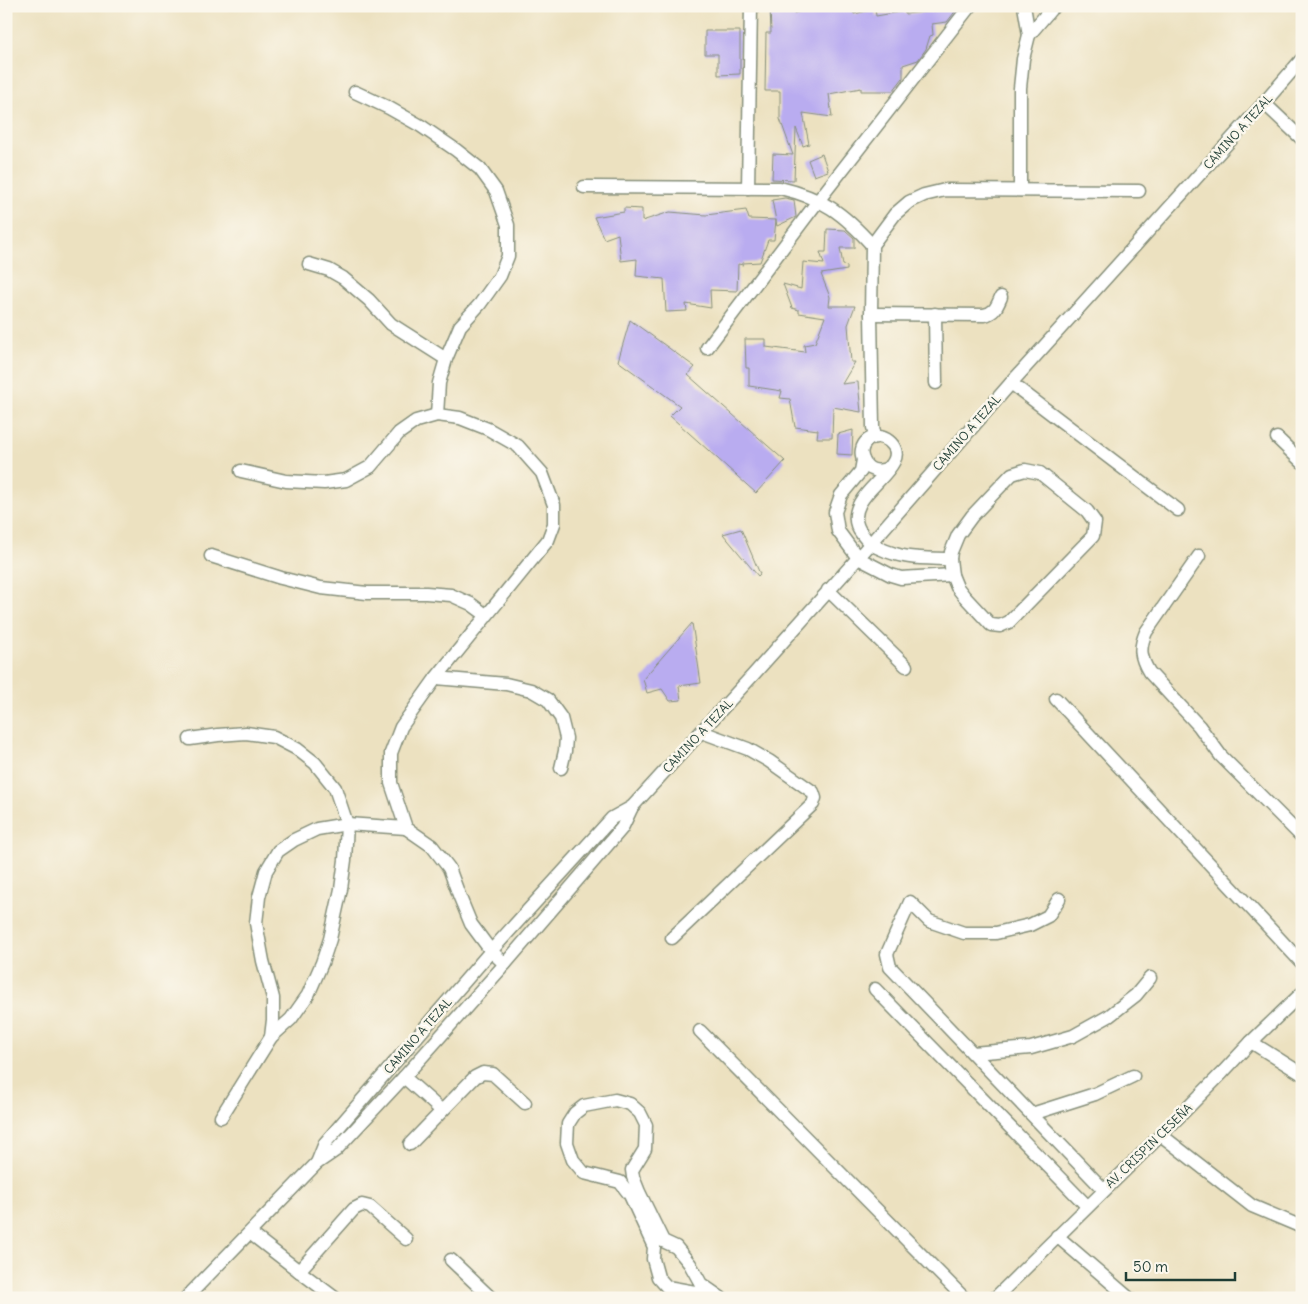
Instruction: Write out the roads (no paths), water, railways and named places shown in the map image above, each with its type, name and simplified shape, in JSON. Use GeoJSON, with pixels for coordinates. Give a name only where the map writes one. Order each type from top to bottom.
{"type":"FeatureCollection","features":[{"type":"Feature","properties":{"kind":"street"},"geometry":{"type":"LineString","coordinates":[[748,188],[751,6]]}},
{"type":"Feature","properties":{"kind":"street"},"geometry":{"type":"LineString","coordinates":[[707,348],[818,201],[970,6]]}},
{"type":"Feature","properties":{"kind":"street"},"geometry":{"type":"LineString","coordinates":[[1020,190],[1020,88],[1023,59],[1029,35],[1024,6]]}},
{"type":"Feature","properties":{"kind":"street"},"geometry":{"type":"LineString","coordinates":[[1029,35],[1055,6]]}},
{"type":"Feature","properties":{"kind":"street","name":"CAMINO A TEZAL"},"geometry":{"type":"LineString","coordinates":[[186,1298],[317,1163],[336,1150],[404,1077],[505,964],[622,828],[632,807],[858,558],[1011,383],[1302,59]]}},
{"type":"Feature","properties":{"kind":"street"},"geometry":{"type":"LineString","coordinates":[[355,92],[421,126],[480,169],[496,191],[508,225],[508,256],[500,276],[480,304],[460,326],[446,359],[439,383],[437,415]]}},
{"type":"Feature","properties":{"kind":"street"},"geometry":{"type":"LineString","coordinates":[[1264,103],[1302,138]]}},
{"type":"Feature","properties":{"kind":"street"},"geometry":{"type":"LineString","coordinates":[[584,187],[780,188],[801,193],[835,210],[872,245]]}},
{"type":"Feature","properties":{"kind":"street"},"geometry":{"type":"LineString","coordinates":[[875,437],[873,428],[871,314],[872,245],[895,214],[909,202],[924,195],[945,190],[1139,191]]}},
{"type":"Feature","properties":{"kind":"street"},"geometry":{"type":"LineString","coordinates":[[309,264],[329,270],[343,278],[369,300],[391,324],[446,359]]}},
{"type":"Feature","properties":{"kind":"street"},"geometry":{"type":"LineString","coordinates":[[871,314],[984,315],[990,314],[995,310],[1001,297]]}},
{"type":"Feature","properties":{"kind":"street"},"geometry":{"type":"LineString","coordinates":[[935,314],[936,383]]}},
{"type":"Feature","properties":{"kind":"street"},"geometry":{"type":"LineString","coordinates":[[1011,383],[1178,510]]}},
{"type":"Feature","properties":{"kind":"street"},"geometry":{"type":"LineString","coordinates":[[241,471],[286,481],[324,483],[346,480],[370,467],[399,434],[416,421],[437,415],[460,418],[488,429],[518,446],[542,473],[554,506],[554,524],[548,540],[436,678],[401,727],[391,754],[391,783],[406,828]]}},
{"type":"Feature","properties":{"kind":"street"},"geometry":{"type":"LineString","coordinates":[[889,467],[882,470],[874,470],[867,467],[861,453],[863,446],[868,440],[875,437],[884,438],[892,443],[896,451],[895,460],[859,504],[856,515],[856,527],[870,544],[891,554],[904,557],[950,559]]}},
{"type":"Feature","properties":{"kind":"street"},"geometry":{"type":"LineString","coordinates":[[1278,438],[1302,462]]}},
{"type":"Feature","properties":{"kind":"street"},"geometry":{"type":"LineString","coordinates":[[863,460],[861,471],[841,495],[835,512],[838,531],[858,558],[901,578],[952,576]]}},
{"type":"Feature","properties":{"kind":"street"},"geometry":{"type":"LineString","coordinates":[[1025,470],[1040,473],[1087,511],[1095,522],[1093,536],[1009,622],[1000,626],[991,625],[964,596],[952,576],[950,559],[958,535],[972,516],[1012,474],[1025,470]]}},
{"type":"Feature","properties":{"kind":"street"},"geometry":{"type":"LineString","coordinates":[[211,556],[281,578],[321,588],[367,593],[426,592],[451,595],[471,604],[486,615]]}},
{"type":"Feature","properties":{"kind":"street"},"geometry":{"type":"LineString","coordinates":[[1199,556],[1146,632],[1141,652],[1144,662],[1150,672],[1199,726],[1221,756],[1302,837]]}},
{"type":"Feature","properties":{"kind":"street"},"geometry":{"type":"LineString","coordinates":[[828,590],[906,666]]}},
{"type":"Feature","properties":{"kind":"street"},"geometry":{"type":"LineString","coordinates":[[436,678],[506,684],[531,690],[548,700],[561,718],[566,738],[561,768]]}},
{"type":"Feature","properties":{"kind":"street"},"geometry":{"type":"LineString","coordinates":[[1056,699],[1302,963]]}},
{"type":"Feature","properties":{"kind":"street"},"geometry":{"type":"LineString","coordinates":[[672,938],[813,804],[815,798],[813,792],[769,761],[748,749],[702,732]]}},
{"type":"Feature","properties":{"kind":"street"},"geometry":{"type":"LineString","coordinates":[[190,739],[246,733],[274,737],[297,749],[315,762],[335,788],[347,824],[341,889],[330,939],[308,996],[291,1019],[271,1037],[221,1117]]}},
{"type":"Feature","properties":{"kind":"street","name":"CAMINO A TEZAL"},"geometry":{"type":"LineString","coordinates":[[317,1163],[325,1143],[491,951],[612,818],[632,807]]}},
{"type":"Feature","properties":{"kind":"street"},"geometry":{"type":"LineString","coordinates":[[271,1037],[273,998],[256,924],[258,897],[266,871],[278,851],[294,840],[316,830],[347,824],[406,828],[432,846],[449,868],[471,924],[491,951],[505,964]]}},
{"type":"Feature","properties":{"kind":"street"},"geometry":{"type":"LineString","coordinates":[[1060,899],[1048,916],[1030,925],[996,933],[964,933],[929,921],[910,902],[887,954],[890,967],[1104,1190]]}},
{"type":"Feature","properties":{"kind":"street"},"geometry":{"type":"LineString","coordinates":[[973,1053],[1031,1048],[1073,1036],[1109,1016],[1136,995],[1150,978]]}},
{"type":"Feature","properties":{"kind":"street"},"geometry":{"type":"LineString","coordinates":[[875,990],[1088,1206]]}},
{"type":"Feature","properties":{"kind":"street","name":"AV. CRISPIN CESEÑA"},"geometry":{"type":"LineString","coordinates":[[995,1298],[1302,993]]}},
{"type":"Feature","properties":{"kind":"street"},"geometry":{"type":"LineString","coordinates":[[700,1031],[964,1298]]}},
{"type":"Feature","properties":{"kind":"street"},"geometry":{"type":"LineString","coordinates":[[1251,1042],[1302,1074]]}},
{"type":"Feature","properties":{"kind":"street"},"geometry":{"type":"LineString","coordinates":[[410,1144],[475,1077],[483,1073],[493,1074],[525,1103]]}},
{"type":"Feature","properties":{"kind":"street"},"geometry":{"type":"LineString","coordinates":[[1032,1114],[1096,1094],[1133,1076]]}},
{"type":"Feature","properties":{"kind":"street"},"geometry":{"type":"LineString","coordinates":[[404,1077],[442,1111]]}},
{"type":"Feature","properties":{"kind":"street"},"geometry":{"type":"LineString","coordinates":[[704,1298],[695,1292],[667,1287],[658,1277],[653,1258],[654,1247],[630,1194],[620,1182],[584,1173],[573,1160],[567,1143],[568,1124],[575,1113],[584,1106],[615,1100],[630,1104],[640,1114],[646,1125],[645,1149],[632,1170],[639,1192],[663,1241],[676,1247],[690,1264],[701,1284],[721,1298]]}},
{"type":"Feature","properties":{"kind":"street"},"geometry":{"type":"LineString","coordinates":[[1161,1135],[1252,1206],[1302,1227]]}},
{"type":"Feature","properties":{"kind":"street"},"geometry":{"type":"LineString","coordinates":[[298,1271],[354,1209],[362,1205],[370,1206],[406,1239]]}},
{"type":"Feature","properties":{"kind":"street"},"geometry":{"type":"LineString","coordinates":[[250,1233],[335,1298]]}},
{"type":"Feature","properties":{"kind":"street"},"geometry":{"type":"LineString","coordinates":[[1057,1236],[1130,1298]]}},
{"type":"Feature","properties":{"kind":"street"},"geometry":{"type":"LineString","coordinates":[[451,1260],[491,1298]]}}]}
